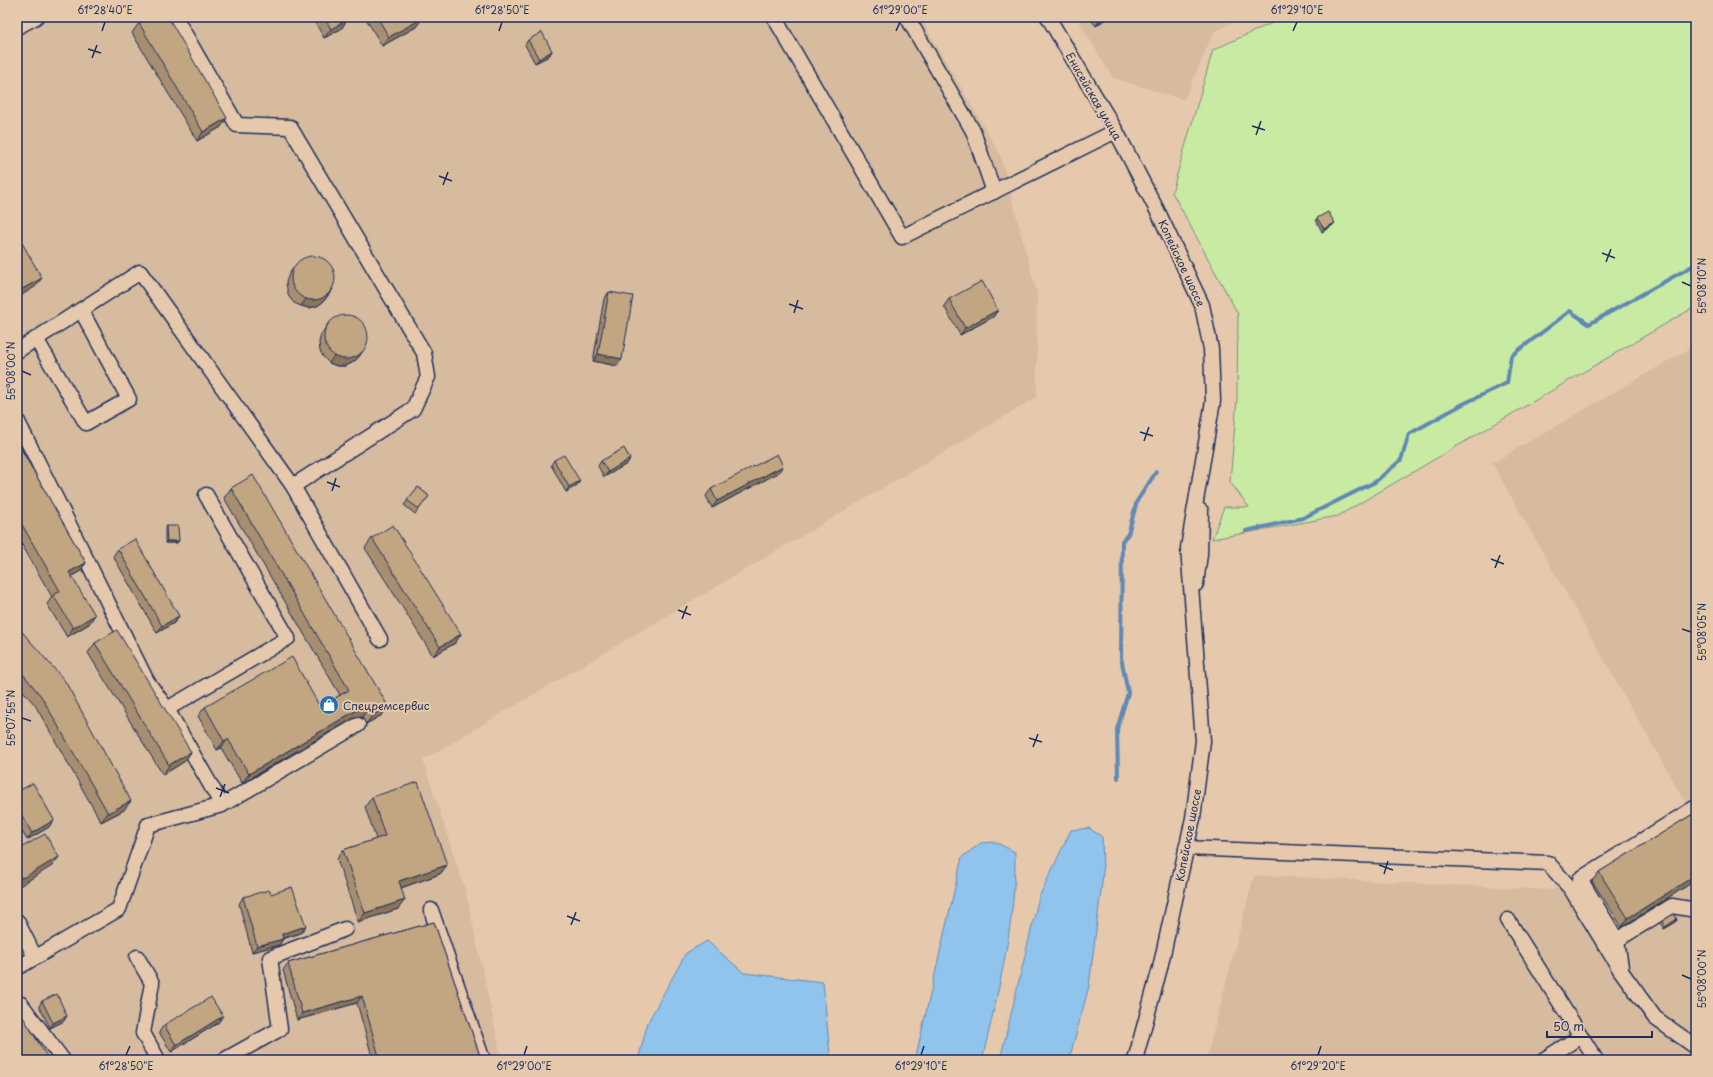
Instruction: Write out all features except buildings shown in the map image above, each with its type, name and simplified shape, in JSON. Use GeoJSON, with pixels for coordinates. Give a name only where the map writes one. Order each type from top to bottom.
{"type":"FeatureCollection","features":[{"type":"Feature","properties":{"kind":"street"},"geometry":{"type":"LineString","coordinates":[[17,27],[36,17]]}},
{"type":"Feature","properties":{"kind":"street"},"geometry":{"type":"LineString","coordinates":[[175,17],[237,125],[290,127],[424,353],[428,378],[413,409],[293,486]]}},
{"type":"Feature","properties":{"kind":"street"},"geometry":{"type":"LineString","coordinates":[[774,17],[902,237],[1116,131]]}},
{"type":"Feature","properties":{"kind":"street"},"geometry":{"type":"LineString","coordinates":[[907,17],[973,131],[994,192]]}},
{"type":"Feature","properties":{"kind":"street","name":"Енисейская улица"},"geometry":{"type":"LineString","coordinates":[[1052,19],[1116,131],[1139,175]]}},
{"type":"Feature","properties":{"kind":"street","name":"Копейское шоссе"},"geometry":{"type":"LineString","coordinates":[[1135,1060],[1160,968],[1193,818],[1203,741],[1188,548],[1213,401],[1211,349],[1202,305],[1139,175]]}},
{"type":"Feature","properties":{"kind":"street"},"geometry":{"type":"LineString","coordinates":[[17,351],[140,272],[293,486],[380,639]]}},
{"type":"Feature","properties":{"kind":"street"},"geometry":{"type":"LineString","coordinates":[[36,339],[86,423],[129,399],[81,310]]}},
{"type":"Feature","properties":{"kind":"street"},"geometry":{"type":"LineString","coordinates":[[17,420],[147,681],[167,710],[222,805]]}},
{"type":"Feature","properties":{"kind":"street"},"geometry":{"type":"LineString","coordinates":[[167,710],[288,638],[206,495]]}},
{"type":"Feature","properties":{"kind":"street"},"geometry":{"type":"LineString","coordinates":[[17,968],[118,909],[148,825],[222,805],[358,725]]}},
{"type":"Feature","properties":{"kind":"street"},"geometry":{"type":"LineString","coordinates":[[1621,971],[1617,940],[1580,879],[1696,807]]}},
{"type":"Feature","properties":{"kind":"street"},"geometry":{"type":"LineString","coordinates":[[1186,848],[1548,863],[1571,889],[1621,971],[1655,1018],[1693,1045],[1696,1043]]}},
{"type":"Feature","properties":{"kind":"street"},"geometry":{"type":"LineString","coordinates":[[1617,940],[1672,906],[1696,910]]}},
{"type":"Feature","properties":{"kind":"street"},"geometry":{"type":"LineString","coordinates":[[430,910],[483,1060]]}},
{"type":"Feature","properties":{"kind":"street"},"geometry":{"type":"LineString","coordinates":[[1508,920],[1596,1060]]}},
{"type":"Feature","properties":{"kind":"street"},"geometry":{"type":"LineString","coordinates":[[17,921],[35,957]]}},
{"type":"Feature","properties":{"kind":"street"},"geometry":{"type":"LineString","coordinates":[[224,1060],[280,1029],[270,958],[346,929]]}},
{"type":"Feature","properties":{"kind":"street"},"geometry":{"type":"LineString","coordinates":[[138,957],[152,983],[143,1033],[158,1060]]}},
{"type":"Feature","properties":{"kind":"street"},"geometry":{"type":"LineString","coordinates":[[21,1004],[63,1060]]}},
{"type":"Feature","properties":{"kind":"street"},"geometry":{"type":"LineString","coordinates":[[1543,1060],[1582,1036]]}},
{"type":"Feature","properties":{"kind":"shaded area"},"geometry":{"type":"Polygon","coordinates":[[[17,17],[920,17],[1000,154],[1037,294],[1037,397],[423,760],[466,893],[502,1060],[17,1060],[17,17]]]}},
{"type":"Feature","properties":{"kind":"shaded area"},"geometry":{"type":"Polygon","coordinates":[[[1076,17],[1244,17],[1214,32],[1184,100],[1113,78],[1076,17]]]}},
{"type":"Feature","properties":{"kind":"shaded area"},"geometry":{"type":"Polygon","coordinates":[[[1696,345],[1696,796],[1685,802],[1492,463],[1696,345]]]}},
{"type":"Feature","properties":{"kind":"shaded area"},"geometry":{"type":"Polygon","coordinates":[[[1696,800],[1696,1060],[1206,1060],[1254,875],[1552,890],[1696,800]]]}},
{"type":"Feature","properties":{"kind":"green space"},"geometry":{"type":"Polygon","coordinates":[[[1285,17],[1696,17],[1696,306],[1338,516],[1212,539],[1224,507],[1249,507],[1230,482],[1237,400],[1238,314],[1172,192],[1213,50],[1285,17]]]}},
{"type":"Feature","properties":{"kind":"water"},"geometry":{"type":"Polygon","coordinates":[[[1089,828],[1102,837],[1103,874],[1089,986],[1069,1060],[1000,1060],[1039,897],[1071,830],[1089,828]]]}},
{"type":"Feature","properties":{"kind":"water"},"geometry":{"type":"Polygon","coordinates":[[[995,842],[1015,852],[1015,879],[1013,905],[1005,957],[982,1060],[915,1060],[962,857],[981,843],[995,842]]]}},
{"type":"Feature","properties":{"kind":"water"},"geometry":{"type":"Polygon","coordinates":[[[707,941],[744,973],[823,982],[830,1055],[829,1060],[638,1060],[648,1022],[686,953],[707,941]]]}},
{"type":"Feature","properties":{"kind":"waterway"},"geometry":{"type":"LineString","coordinates":[[1246,531],[1303,518],[1375,482],[1401,460],[1409,434],[1463,404],[1507,383],[1511,356],[1570,311],[1589,324],[1696,264]]}},
{"type":"Feature","properties":{"kind":"waterway"},"geometry":{"type":"LineString","coordinates":[[1118,778],[1117,729],[1128,693],[1121,657],[1122,541],[1128,534],[1137,501],[1156,472]]}},
{"type":"Feature","properties":{"kind":"place","name":"Спецремсервис"},"geometry":{"type":"Point","coordinates":[329,705]}}]}
